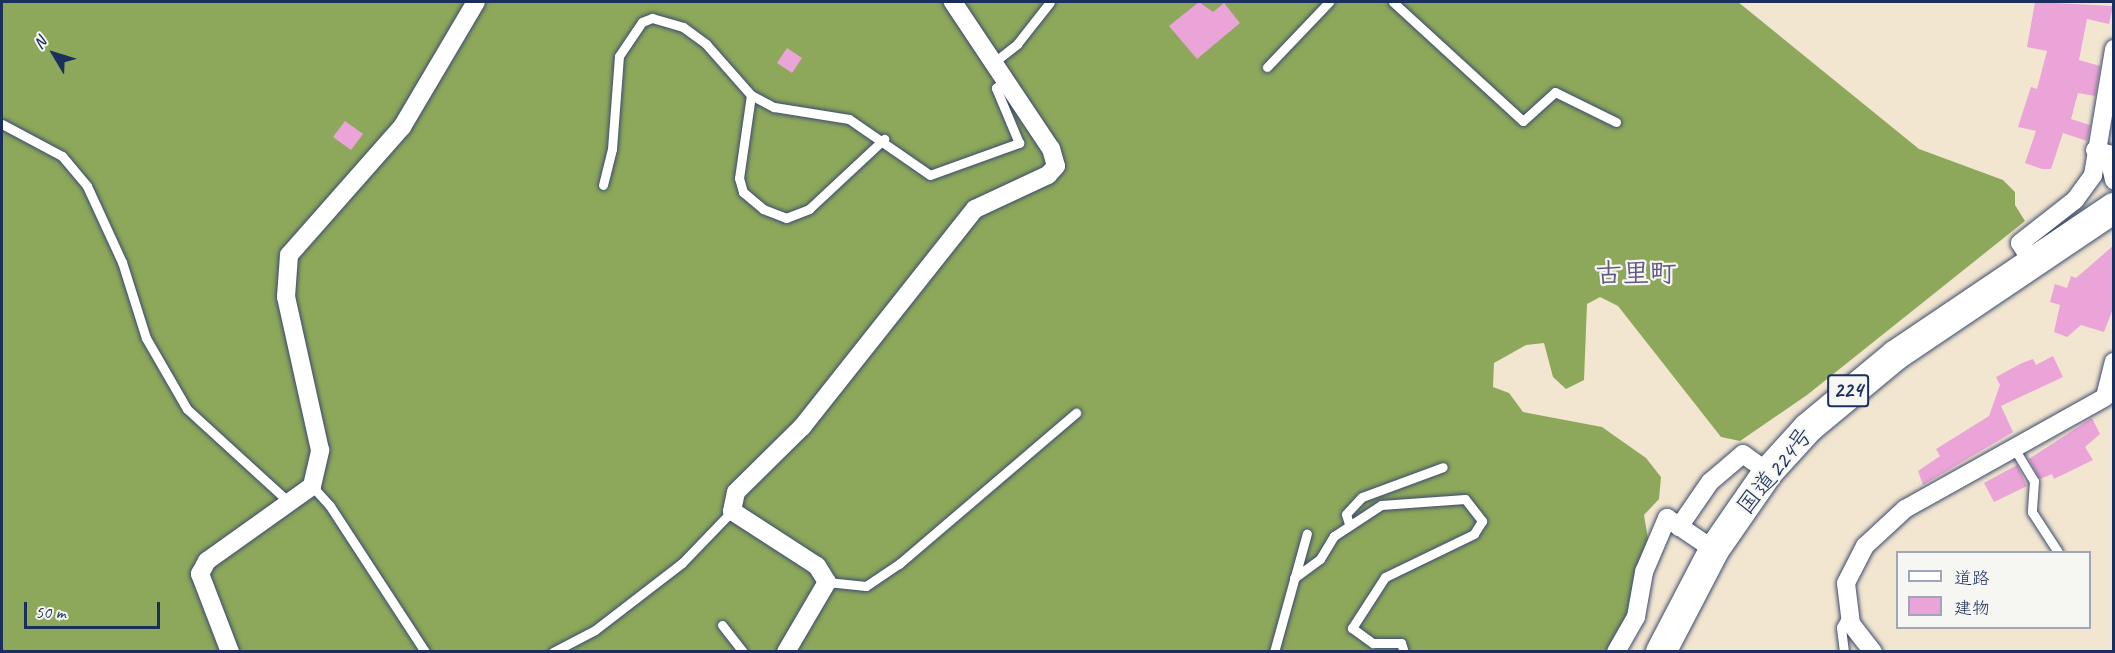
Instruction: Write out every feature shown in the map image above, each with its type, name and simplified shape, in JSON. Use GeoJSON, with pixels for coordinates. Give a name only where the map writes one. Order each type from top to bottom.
{"type":"FeatureCollection","features":[{"type":"Feature","properties":{"kind":"highway","name":"国道224号"},"geometry":{"type":"LineString","coordinates":[[1661,651],[1714,550],[1768,472],[1851,388],[2035,266],[2114,208]]}},
{"type":"Feature","properties":{"kind":"street"},"geometry":{"type":"LineString","coordinates":[[786,651],[826,582],[817,566],[732,511],[736,492],[802,427],[975,209],[1048,175],[1056,166],[1051,149],[953,2]]}},
{"type":"Feature","properties":{"kind":"street"},"geometry":{"type":"LineString","coordinates":[[230,651],[200,574],[207,561],[312,486],[320,450],[286,297],[289,255],[402,127],[471,4]]}},
{"type":"Feature","properties":{"kind":"street"},"geometry":{"type":"LineString","coordinates":[[2035,266],[2020,243],[2075,200],[2093,175],[2114,49]]}},
{"type":"Feature","properties":{"kind":"street"},"geometry":{"type":"LineString","coordinates":[[2096,150],[2108,154],[2114,180]]}},
{"type":"Feature","properties":{"kind":"street"},"geometry":{"type":"LineString","coordinates":[[1873,651],[1851,624],[1845,583],[1865,546],[1905,508],[2105,397],[2114,362]]}},
{"type":"Feature","properties":{"kind":"street"},"geometry":{"type":"LineString","coordinates":[[1679,527],[1710,482],[1743,454],[1768,472]]}},
{"type":"Feature","properties":{"kind":"street"},"geometry":{"type":"LineString","coordinates":[[1616,651],[1636,617],[1656,539],[1667,518],[1714,550]]}},
{"type":"Feature","properties":{"kind":"lane"},"geometry":{"type":"LineString","coordinates":[[993,63],[1017,44],[1050,2]]}},
{"type":"Feature","properties":{"kind":"lane"},"geometry":{"type":"LineString","coordinates":[[1266,67],[1329,2]]}},
{"type":"Feature","properties":{"kind":"lane"},"geometry":{"type":"LineString","coordinates":[[1393,2],[1523,121],[1555,92],[1616,122]]}},
{"type":"Feature","properties":{"kind":"lane"},"geometry":{"type":"LineString","coordinates":[[603,185],[612,149],[619,56],[642,22],[663,18],[683,27],[752,94],[774,107],[849,119],[885,139],[924,172],[939,176],[1019,143],[996,88],[1005,80]]}},
{"type":"Feature","properties":{"kind":"lane"},"geometry":{"type":"LineString","coordinates":[[752,94],[739,178],[743,192],[763,209],[786,218],[809,210],[885,139]]}},
{"type":"Feature","properties":{"kind":"lane"},"geometry":{"type":"LineString","coordinates":[[2,124],[62,156],[87,186],[122,262],[146,338],[187,410],[290,503]]}},
{"type":"Feature","properties":{"kind":"lane"},"geometry":{"type":"LineString","coordinates":[[826,582],[866,586],[899,564],[1076,413]]}},
{"type":"Feature","properties":{"kind":"lane"},"geometry":{"type":"LineString","coordinates":[[2014,448],[2034,481],[2032,512],[2057,551]]}},
{"type":"Feature","properties":{"kind":"lane"},"geometry":{"type":"LineString","coordinates":[[1349,524],[1346,514],[1362,497],[1443,467]]}},
{"type":"Feature","properties":{"kind":"lane"},"geometry":{"type":"LineString","coordinates":[[312,486],[330,506],[425,651]]}},
{"type":"Feature","properties":{"kind":"lane"},"geometry":{"type":"LineString","coordinates":[[1294,578],[1312,568],[1349,524],[1381,505],[1465,499],[1477,508],[1482,521],[1474,534],[1385,577],[1352,628],[1373,643],[1401,643],[1404,651]]}},
{"type":"Feature","properties":{"kind":"lane"},"geometry":{"type":"LineString","coordinates":[[553,651],[595,630],[682,562],[732,511]]}},
{"type":"Feature","properties":{"kind":"lane"},"geometry":{"type":"LineString","coordinates":[[1274,651],[1308,533]]}},
{"type":"Feature","properties":{"kind":"lane"},"geometry":{"type":"LineString","coordinates":[[1844,651],[1841,627],[1849,611]]}},
{"type":"Feature","properties":{"kind":"lane"},"geometry":{"type":"LineString","coordinates":[[722,625],[743,651]]}},
{"type":"Feature","properties":{"kind":"green space"},"geometry":{"type":"Polygon","coordinates":[[[2,2],[1738,2],[1919,149],[2003,180],[2015,192],[2015,205],[2025,221],[1807,395],[1740,441],[1721,437],[1618,306],[1600,297],[1587,304],[1584,380],[1566,389],[1553,377],[1544,343],[1526,345],[1494,363],[1493,387],[1509,393],[1523,412],[1602,427],[1646,458],[1661,477],[1659,499],[1644,515],[1648,539],[1629,621],[1606,651],[2,651],[2,2]]]}},
{"type":"Feature","properties":{"kind":"building"},"geometry":{"type":"Polygon","coordinates":[[[1199,2],[1213,12],[1224,3],[1240,23],[1197,59],[1169,26],[1199,2]]]}},
{"type":"Feature","properties":{"kind":"building"},"geometry":{"type":"Polygon","coordinates":[[[2035,2],[2113,6],[2109,24],[2087,19],[2079,60],[2100,66],[2095,96],[2078,93],[2071,119],[2090,125],[2087,141],[2063,133],[2051,169],[2042,169],[2025,163],[2036,131],[2018,127],[2031,87],[2037,89],[2047,51],[2027,47],[2035,2]]]}},
{"type":"Feature","properties":{"kind":"building"},"geometry":{"type":"Polygon","coordinates":[[[787,48],[802,58],[792,73],[777,63],[787,48]]]}},
{"type":"Feature","properties":{"kind":"building"},"geometry":{"type":"Polygon","coordinates":[[[345,121],[363,134],[351,150],[333,137],[345,121]]]}},
{"type":"Feature","properties":{"kind":"building"},"geometry":{"type":"Polygon","coordinates":[[[2114,245],[2114,306],[2104,332],[2081,325],[2067,337],[2054,332],[2060,305],[2050,302],[2055,284],[2067,288],[2071,276],[2076,278],[2114,245]]]}},
{"type":"Feature","properties":{"kind":"building"},"geometry":{"type":"Polygon","coordinates":[[[2053,356],[2063,377],[2001,406],[2013,432],[1923,485],[1918,471],[1940,456],[1936,449],[1989,416],[2000,385],[1996,377],[2022,363],[2033,359],[2036,365],[2053,356]]]}},
{"type":"Feature","properties":{"kind":"building"},"geometry":{"type":"Polygon","coordinates":[[[2092,418],[2100,434],[2085,447],[2093,460],[2054,479],[2052,474],[2040,479],[2029,459],[2092,418]]]}},
{"type":"Feature","properties":{"kind":"building"},"geometry":{"type":"Polygon","coordinates":[[[2017,465],[2027,486],[1994,502],[1984,483],[2017,465]]]}},
{"type":"Feature","properties":{"kind":"district","name":"古里町"},"geometry":{"type":"Point","coordinates":[1636,274]}}]}
